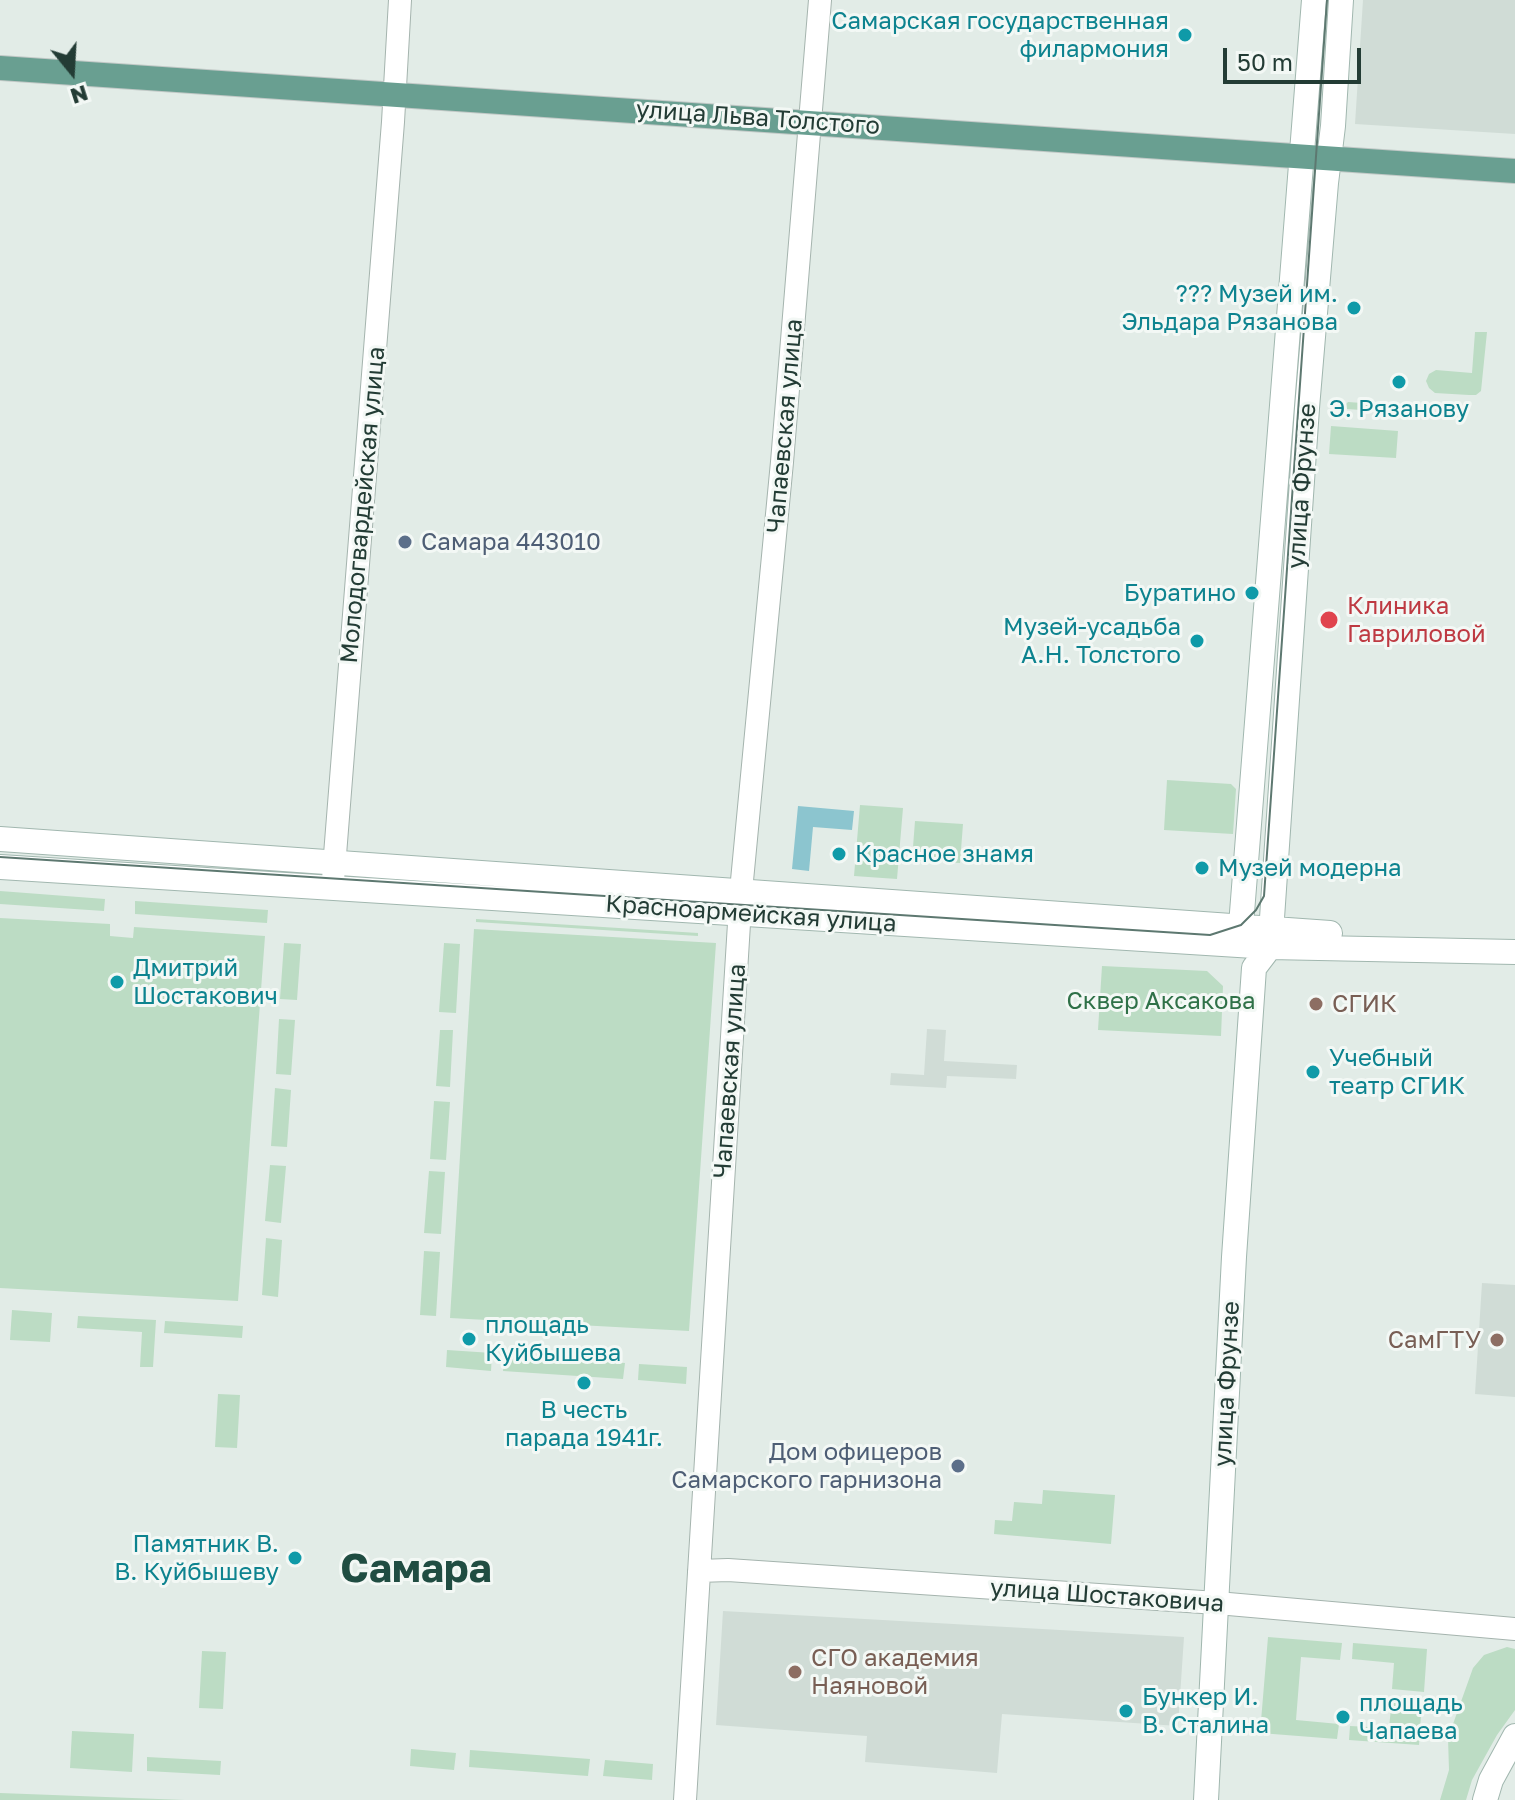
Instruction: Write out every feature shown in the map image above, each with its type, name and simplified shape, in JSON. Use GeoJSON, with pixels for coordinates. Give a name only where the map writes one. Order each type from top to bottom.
{"type":"FeatureCollection","features":[{"type":"Feature","properties":{"kind":"main road","name":"улица Фрунзе"},"geometry":{"type":"LineString","coordinates":[[1240,935],[1314,0]]}},
{"type":"Feature","properties":{"kind":"main road","name":"улица Фрунзе"},"geometry":{"type":"LineString","coordinates":[[1270,937],[1307,408],[1341,0]]}},
{"type":"Feature","properties":{"kind":"main road","name":"улица Льва Толстого"},"geometry":{"type":"LineString","coordinates":[[0,68],[394,82],[810,124],[1515,171]]}},
{"type":"Feature","properties":{"kind":"main road","name":"Красноармейская улица"},"geometry":{"type":"LineString","coordinates":[[0,839],[334,863],[740,902],[1270,937]]}},
{"type":"Feature","properties":{"kind":"main road","name":"Красноармейская улица"},"geometry":{"type":"LineString","coordinates":[[0,867],[332,888],[740,902]]}},
{"type":"Feature","properties":{"kind":"main road"},"geometry":{"type":"LineString","coordinates":[[1240,935],[1254,968]]}},
{"type":"Feature","properties":{"kind":"main road"},"geometry":{"type":"LineString","coordinates":[[1254,968],[1270,937],[1509,951]]}},
{"type":"Feature","properties":{"kind":"main road","name":"улица Фрунзе"},"geometry":{"type":"LineString","coordinates":[[1206,1800],[1233,1273],[1254,968]]}},
{"type":"Feature","properties":{"kind":"main road"},"geometry":{"type":"LineString","coordinates":[[1485,1800],[1491,1780],[1515,1736]]}},
{"type":"Feature","properties":{"kind":"street"},"geometry":{"type":"LineString","coordinates":[[394,82],[400,0]]}},
{"type":"Feature","properties":{"kind":"street","name":"Чапаевская улица"},"geometry":{"type":"LineString","coordinates":[[685,1800],[740,902],[809,152],[820,0]]}},
{"type":"Feature","properties":{"kind":"street","name":"Молодогвардейская улица"},"geometry":{"type":"LineString","coordinates":[[332,888],[394,82]]}},
{"type":"Feature","properties":{"kind":"street","name":"улица Шостаковича"},"geometry":{"type":"LineString","coordinates":[[699,1571],[728,1570],[1217,1603],[1515,1629]]}},
{"type":"Feature","properties":{"kind":"shaded area"},"geometry":{"type":"Polygon","coordinates":[[[1363,0],[1515,0],[1515,134],[1355,124],[1363,0]]]}},
{"type":"Feature","properties":{"kind":"shaded area"},"geometry":{"type":"Polygon","coordinates":[[[927,1029],[946,1030],[944,1061],[1017,1065],[1016,1079],[947,1076],[946,1088],[890,1085],[891,1073],[924,1075],[927,1029]]]}},
{"type":"Feature","properties":{"kind":"shaded area","name":"СамГТУ"},"geometry":{"type":"Polygon","coordinates":[[[1482,1283],[1515,1285],[1515,1397],[1475,1394],[1482,1283]]]}},
{"type":"Feature","properties":{"kind":"shaded area"},"geometry":{"type":"Polygon","coordinates":[[[723,1611],[1184,1637],[1178,1726],[1002,1714],[997,1773],[865,1762],[867,1736],[716,1725],[723,1611]]]}},
{"type":"Feature","properties":{"kind":"green space"},"geometry":{"type":"Polygon","coordinates":[[[1475,332],[1487,332],[1481,391],[1476,395],[1435,393],[1426,381],[1429,374],[1436,370],[1472,373],[1475,332]]]}},
{"type":"Feature","properties":{"kind":"green space"},"geometry":{"type":"Polygon","coordinates":[[[1348,402],[1432,408],[1434,412],[1431,415],[1347,409],[1345,405],[1348,402]]]}},
{"type":"Feature","properties":{"kind":"green space"},"geometry":{"type":"Polygon","coordinates":[[[1331,426],[1398,431],[1396,458],[1329,454],[1331,426]]]}},
{"type":"Feature","properties":{"kind":"green space"},"geometry":{"type":"Polygon","coordinates":[[[1167,780],[1231,784],[1236,789],[1233,834],[1164,830],[1167,780]]]}},
{"type":"Feature","properties":{"kind":"green space"},"geometry":{"type":"Polygon","coordinates":[[[860,805],[903,808],[897,879],[854,876],[860,805]]]}},
{"type":"Feature","properties":{"kind":"green space"},"geometry":{"type":"Polygon","coordinates":[[[915,821],[963,824],[960,863],[912,860],[915,821]]]}},
{"type":"Feature","properties":{"kind":"green space"},"geometry":{"type":"Polygon","coordinates":[[[0,891],[105,899],[104,911],[0,904],[0,891]]]}},
{"type":"Feature","properties":{"kind":"green space"},"geometry":{"type":"Polygon","coordinates":[[[135,901],[268,910],[267,923],[135,914],[135,901]]]}},
{"type":"Feature","properties":{"kind":"green space"},"geometry":{"type":"Polygon","coordinates":[[[0,918],[110,924],[110,936],[133,938],[134,927],[265,936],[238,1301],[0,1288],[0,918]]]}},
{"type":"Feature","properties":{"kind":"green space"},"geometry":{"type":"Polygon","coordinates":[[[476,919],[698,933],[698,936],[476,922],[476,919]]]}},
{"type":"Feature","properties":{"kind":"green space"},"geometry":{"type":"Polygon","coordinates":[[[474,929],[716,943],[689,1331],[450,1318],[474,929]]]}},
{"type":"Feature","properties":{"kind":"green space"},"geometry":{"type":"Polygon","coordinates":[[[284,943],[301,944],[297,1000],[280,999],[284,943]]]}},
{"type":"Feature","properties":{"kind":"green space"},"geometry":{"type":"Polygon","coordinates":[[[444,943],[460,944],[456,1013],[439,1012],[444,943]]]}},
{"type":"Feature","properties":{"kind":"green space","name":"Сквер Аксакова"},"geometry":{"type":"Polygon","coordinates":[[[1102,966],[1207,971],[1223,986],[1221,1036],[1098,1030],[1102,966]]]}},
{"type":"Feature","properties":{"kind":"green space"},"geometry":{"type":"Polygon","coordinates":[[[279,1019],[295,1020],[291,1075],[276,1074],[279,1019]]]}},
{"type":"Feature","properties":{"kind":"green space"},"geometry":{"type":"Polygon","coordinates":[[[440,1030],[453,1030],[450,1087],[436,1086],[440,1030]]]}},
{"type":"Feature","properties":{"kind":"green space"},"geometry":{"type":"Polygon","coordinates":[[[275,1088],[291,1090],[287,1147],[271,1146],[275,1088]]]}},
{"type":"Feature","properties":{"kind":"green space"},"geometry":{"type":"Polygon","coordinates":[[[434,1101],[450,1102],[446,1160],[430,1159],[434,1101]]]}},
{"type":"Feature","properties":{"kind":"green space"},"geometry":{"type":"Polygon","coordinates":[[[270,1165],[286,1166],[281,1223],[265,1221],[270,1165]]]}},
{"type":"Feature","properties":{"kind":"green space"},"geometry":{"type":"Polygon","coordinates":[[[429,1171],[445,1172],[441,1234],[424,1233],[429,1171]]]}},
{"type":"Feature","properties":{"kind":"green space"},"geometry":{"type":"Polygon","coordinates":[[[266,1238],[282,1240],[278,1297],[262,1295],[266,1238]]]}},
{"type":"Feature","properties":{"kind":"green space"},"geometry":{"type":"Polygon","coordinates":[[[424,1251],[440,1252],[436,1316],[420,1315],[424,1251]]]}},
{"type":"Feature","properties":{"kind":"green space"},"geometry":{"type":"Polygon","coordinates":[[[12,1310],[52,1313],[50,1342],[10,1340],[12,1310]]]}},
{"type":"Feature","properties":{"kind":"green space"},"geometry":{"type":"Polygon","coordinates":[[[78,1316],[156,1320],[153,1367],[140,1367],[142,1332],[77,1328],[78,1316]]]}},
{"type":"Feature","properties":{"kind":"green space"},"geometry":{"type":"Polygon","coordinates":[[[165,1321],[243,1326],[242,1338],[164,1333],[165,1321]]]}},
{"type":"Feature","properties":{"kind":"green space"},"geometry":{"type":"Polygon","coordinates":[[[447,1350],[492,1353],[491,1371],[446,1367],[447,1350]]]}},
{"type":"Feature","properties":{"kind":"green space"},"geometry":{"type":"Polygon","coordinates":[[[505,1354],[625,1363],[623,1379],[503,1371],[505,1354]]]}},
{"type":"Feature","properties":{"kind":"green space"},"geometry":{"type":"Polygon","coordinates":[[[639,1364],[687,1367],[686,1384],[638,1380],[639,1364]]]}},
{"type":"Feature","properties":{"kind":"green space"},"geometry":{"type":"Polygon","coordinates":[[[218,1394],[240,1395],[237,1448],[215,1447],[218,1394]]]}},
{"type":"Feature","properties":{"kind":"green space"},"geometry":{"type":"Polygon","coordinates":[[[1043,1490],[1115,1495],[1111,1544],[994,1534],[995,1520],[1012,1521],[1014,1502],[1042,1504],[1043,1490]]]}},
{"type":"Feature","properties":{"kind":"green space"},"geometry":{"type":"Polygon","coordinates":[[[1268,1637],[1342,1643],[1340,1660],[1301,1657],[1296,1720],[1339,1724],[1337,1739],[1260,1733],[1268,1637]]]}},
{"type":"Feature","properties":{"kind":"green space"},"geometry":{"type":"Polygon","coordinates":[[[1353,1643],[1427,1649],[1424,1692],[1392,1689],[1394,1663],[1352,1659],[1353,1643]]]}},
{"type":"Feature","properties":{"kind":"green space"},"geometry":{"type":"Polygon","coordinates":[[[1507,1647],[1515,1649],[1515,1710],[1472,1780],[1466,1800],[1440,1800],[1449,1770],[1448,1738],[1473,1668],[1484,1655],[1507,1647]]]}},
{"type":"Feature","properties":{"kind":"green space"},"geometry":{"type":"Polygon","coordinates":[[[202,1651],[226,1652],[223,1709],[199,1708],[202,1651]]]}},
{"type":"Feature","properties":{"kind":"green space"},"geometry":{"type":"Polygon","coordinates":[[[1392,1698],[1422,1700],[1419,1745],[1349,1740],[1350,1726],[1389,1728],[1392,1698]]]}},
{"type":"Feature","properties":{"kind":"green space"},"geometry":{"type":"Polygon","coordinates":[[[72,1731],[134,1734],[132,1772],[70,1768],[72,1731]]]}},
{"type":"Feature","properties":{"kind":"green space"},"geometry":{"type":"Polygon","coordinates":[[[411,1749],[456,1753],[454,1770],[410,1766],[411,1749]]]}},
{"type":"Feature","properties":{"kind":"green space"},"geometry":{"type":"Polygon","coordinates":[[[470,1750],[590,1759],[588,1776],[469,1767],[470,1750]]]}},
{"type":"Feature","properties":{"kind":"green space"},"geometry":{"type":"Polygon","coordinates":[[[147,1757],[221,1761],[220,1775],[147,1771],[147,1757]]]}},
{"type":"Feature","properties":{"kind":"green space"},"geometry":{"type":"Polygon","coordinates":[[[605,1760],[653,1764],[652,1780],[603,1776],[605,1760]]]}},
{"type":"Feature","properties":{"kind":"green space"},"geometry":{"type":"Polygon","coordinates":[[[0,1793],[185,1800],[0,1800],[0,1793]]]}},
{"type":"Feature","properties":{"kind":"water"},"geometry":{"type":"Polygon","coordinates":[[[798,806],[854,811],[852,830],[813,827],[809,871],[792,869],[798,806]]]}},
{"type":"Feature","properties":{"kind":"tram line"},"geometry":{"type":"LineString","coordinates":[[0,857],[1210,935],[1241,925],[1256,910],[1264,896],[1327,0]]}},
{"type":"Feature","properties":{"kind":"place","name":"Самарская государственная филармония"},"geometry":{"type":"Point","coordinates":[1185,35]}},
{"type":"Feature","properties":{"kind":"place","name":"??? Музей им. Эльдара Рязанова"},"geometry":{"type":"Point","coordinates":[1354,308]}},
{"type":"Feature","properties":{"kind":"place","name":"Э. Рязанову"},"geometry":{"type":"Point","coordinates":[1399,382]}},
{"type":"Feature","properties":{"kind":"place","name":"Самара 443010"},"geometry":{"type":"Point","coordinates":[405,542]}},
{"type":"Feature","properties":{"kind":"place","name":"Буратино"},"geometry":{"type":"Point","coordinates":[1252,593]}},
{"type":"Feature","properties":{"kind":"place","name":"Клиника Гавриловой"},"geometry":{"type":"Point","coordinates":[1329,620]}},
{"type":"Feature","properties":{"kind":"place","name":"Музей-усадьба А.Н. Толстого"},"geometry":{"type":"Point","coordinates":[1197,641]}},
{"type":"Feature","properties":{"kind":"place","name":"Красное знамя"},"geometry":{"type":"Point","coordinates":[839,854]}},
{"type":"Feature","properties":{"kind":"place","name":"Музей модерна"},"geometry":{"type":"Point","coordinates":[1202,868]}},
{"type":"Feature","properties":{"kind":"place","name":"Дмитрий Шостакович"},"geometry":{"type":"Point","coordinates":[117,982]}},
{"type":"Feature","properties":{"kind":"place","name":"СГИК"},"geometry":{"type":"Point","coordinates":[1316,1004]}},
{"type":"Feature","properties":{"kind":"place","name":"Учебный театр СГИК"},"geometry":{"type":"Point","coordinates":[1313,1072]}},
{"type":"Feature","properties":{"kind":"place","name":"площадь Куйбышева"},"geometry":{"type":"Point","coordinates":[469,1339]}},
{"type":"Feature","properties":{"kind":"place","name":"СамГТУ"},"geometry":{"type":"Point","coordinates":[1497,1340]}},
{"type":"Feature","properties":{"kind":"place","name":"В честь парада 1941г."},"geometry":{"type":"Point","coordinates":[584,1383]}},
{"type":"Feature","properties":{"kind":"place","name":"Дом офицеров Самарского гарнизона"},"geometry":{"type":"Point","coordinates":[958,1466]}},
{"type":"Feature","properties":{"kind":"place","name":"Памятник В. В. Куйбышеву"},"geometry":{"type":"Point","coordinates":[295,1558]}},
{"type":"Feature","properties":{"kind":"place","name":"СГО академия Наяновой"},"geometry":{"type":"Point","coordinates":[795,1672]}},
{"type":"Feature","properties":{"kind":"place","name":"Бункер И. В. Сталина"},"geometry":{"type":"Point","coordinates":[1126,1711]}},
{"type":"Feature","properties":{"kind":"place","name":"площадь Чапаева"},"geometry":{"type":"Point","coordinates":[1343,1717]}},
{"type":"Feature","properties":{"kind":"district","name":"Самара"},"geometry":{"type":"Point","coordinates":[416,1569]}}]}
